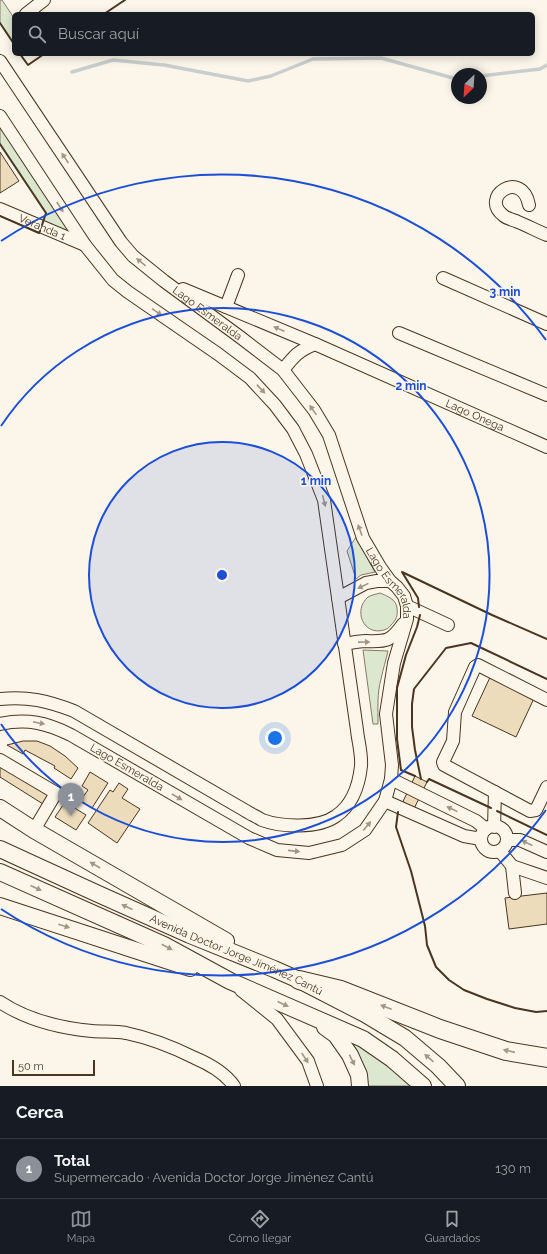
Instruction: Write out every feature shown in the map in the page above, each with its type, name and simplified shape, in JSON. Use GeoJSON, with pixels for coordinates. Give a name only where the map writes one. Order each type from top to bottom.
{"type":"FeatureCollection","features":[{"type":"Feature","properties":{"kind":"highway"},"geometry":{"type":"LineString","coordinates":[[299,980],[341,990],[440,1029],[506,1051],[547,1058]]}},
{"type":"Feature","properties":{"kind":"main road"},"geometry":{"type":"LineString","coordinates":[[0,808],[34,830],[274,969]]}},
{"type":"Feature","properties":{"kind":"main road","name":"Avenida Doctor Jorge Jiménez Cantú"},"geometry":{"type":"LineString","coordinates":[[0,849],[183,932],[299,980],[365,1014],[405,1038],[438,1066],[457,1086]]}},
{"type":"Feature","properties":{"kind":"main road","name":"Avenida Doctor Jorge Jiménez Cantú"},"geometry":{"type":"LineString","coordinates":[[0,872],[164,945],[230,981],[363,1039],[392,1059],[423,1086]]}},
{"type":"Feature","properties":{"kind":"main road"},"geometry":{"type":"LineString","coordinates":[[0,906],[230,981]]}},
{"type":"Feature","properties":{"kind":"main road"},"geometry":{"type":"LineString","coordinates":[[306,1014],[336,1035],[350,1055],[359,1075],[360,1086]]}},
{"type":"Feature","properties":{"kind":"street"},"geometry":{"type":"LineString","coordinates":[[29,12],[44,0]]}},
{"type":"Feature","properties":{"kind":"street","name":"Lago Esmeralda"},"geometry":{"type":"LineString","coordinates":[[0,61],[121,242],[133,256],[283,370],[314,410],[329,435],[354,516],[363,538],[380,567],[390,581],[404,596],[408,606],[407,619],[394,663],[386,714],[392,765],[391,779],[385,801],[365,830],[342,845],[309,853],[277,850],[249,838],[60,729],[32,721],[0,724]]}},
{"type":"Feature","properties":{"kind":"street","name":"Lago Esmeralda"},"geometry":{"type":"LineString","coordinates":[[0,116],[85,245],[113,280],[250,378],[293,429],[306,454],[324,500],[361,765],[358,780],[351,801],[336,817],[304,826],[278,824],[262,820],[87,718],[63,707],[30,698],[16,697],[0,699]]}},
{"type":"Feature","properties":{"kind":"street"},"geometry":{"type":"LineString","coordinates":[[529,205],[528,198],[523,191],[514,186],[505,188],[499,193],[496,200],[498,209],[504,216],[547,235]]}},
{"type":"Feature","properties":{"kind":"street","name":"Veranda 1"},"geometry":{"type":"LineString","coordinates":[[0,209],[85,245]]}},
{"type":"Feature","properties":{"kind":"street"},"geometry":{"type":"LineString","coordinates":[[226,307],[238,275]]}},
{"type":"Feature","properties":{"kind":"street"},"geometry":{"type":"LineString","coordinates":[[443,278],[547,324]]}},
{"type":"Feature","properties":{"kind":"street","name":"Lago Onega"},"geometry":{"type":"LineString","coordinates":[[164,281],[315,344],[547,448]]}},
{"type":"Feature","properties":{"kind":"street"},"geometry":{"type":"LineString","coordinates":[[399,333],[547,395]]}},
{"type":"Feature","properties":{"kind":"street"},"geometry":{"type":"LineString","coordinates":[[283,370],[302,350],[315,344]]}},
{"type":"Feature","properties":{"kind":"street"},"geometry":{"type":"LineString","coordinates":[[338,598],[366,583],[390,581]]}},
{"type":"Feature","properties":{"kind":"street"},"geometry":{"type":"LineString","coordinates":[[408,606],[448,625]]}},
{"type":"Feature","properties":{"kind":"street"},"geometry":{"type":"LineString","coordinates":[[385,642],[400,629],[407,619]]}},
{"type":"Feature","properties":{"kind":"street"},"geometry":{"type":"LineString","coordinates":[[344,644],[364,641],[385,642],[398,651]]}},
{"type":"Feature","properties":{"kind":"street"},"geometry":{"type":"LineString","coordinates":[[547,700],[478,665],[475,667],[455,712],[453,741],[443,762],[444,765],[530,811],[536,810],[547,787]]}},
{"type":"Feature","properties":{"kind":"street"},"geometry":{"type":"LineString","coordinates":[[0,760],[56,792],[34,830]]}},
{"type":"Feature","properties":{"kind":"street"},"geometry":{"type":"LineString","coordinates":[[391,779],[476,821],[487,832]]}},
{"type":"Feature","properties":{"kind":"street"},"geometry":{"type":"LineString","coordinates":[[385,801],[464,836],[487,832],[498,827],[504,832],[507,840],[506,844],[500,851],[491,852],[487,851],[481,844],[487,832],[495,792]]}},
{"type":"Feature","properties":{"kind":"street"},"geometry":{"type":"LineString","coordinates":[[507,840],[520,840],[547,852]]}},
{"type":"Feature","properties":{"kind":"street"},"geometry":{"type":"LineString","coordinates":[[500,851],[512,866],[515,893]]}},
{"type":"Feature","properties":{"kind":"street"},"geometry":{"type":"LineString","coordinates":[[512,866],[547,878]]}},
{"type":"Feature","properties":{"kind":"street"},"geometry":{"type":"LineString","coordinates":[[230,981],[277,1019],[308,1061],[317,1086]]}},
{"type":"Feature","properties":{"kind":"street"},"geometry":{"type":"LineString","coordinates":[[0,1002],[38,1020],[61,1027],[124,1033],[142,1037],[179,1050],[204,1062],[229,1079],[234,1086]]}},
{"type":"Feature","properties":{"kind":"green space"},"geometry":{"type":"Polygon","coordinates":[[[0,0],[2,0],[12,15],[12,41],[0,23],[0,0]]]}},
{"type":"Feature","properties":{"kind":"green space"},"geometry":{"type":"Polygon","coordinates":[[[0,116],[85,245],[41,227],[46,213],[0,144],[0,116]]]}},
{"type":"Feature","properties":{"kind":"green space"},"geometry":{"type":"Polygon","coordinates":[[[356,537],[375,572],[361,575],[356,579],[347,551],[356,537]]]}},
{"type":"Feature","properties":{"kind":"green space"},"geometry":{"type":"Polygon","coordinates":[[[380,593],[391,598],[395,602],[397,616],[389,628],[377,631],[366,626],[362,621],[361,608],[368,597],[380,593]]]}},
{"type":"Feature","properties":{"kind":"green space"},"geometry":{"type":"Polygon","coordinates":[[[363,650],[388,651],[379,690],[378,724],[373,724],[363,650]]]}},
{"type":"Feature","properties":{"kind":"green space"},"geometry":{"type":"Polygon","coordinates":[[[336,1035],[363,1039],[423,1086],[360,1086],[336,1035]]]}},
{"type":"Feature","properties":{"kind":"building"},"geometry":{"type":"Polygon","coordinates":[[[0,152],[19,181],[0,193],[0,152]]]}},
{"type":"Feature","properties":{"kind":"building"},"geometry":{"type":"Polygon","coordinates":[[[492,673],[536,694],[516,737],[472,716],[492,673]]]}},
{"type":"Feature","properties":{"kind":"building"},"geometry":{"type":"Polygon","coordinates":[[[23,741],[37,741],[50,746],[65,756],[78,768],[71,779],[54,768],[55,766],[25,750],[23,754],[7,745],[23,741]]]}},
{"type":"Feature","properties":{"kind":"building"},"geometry":{"type":"Polygon","coordinates":[[[0,765],[48,795],[43,804],[0,777],[0,765]]]}},
{"type":"Feature","properties":{"kind":"building"},"geometry":{"type":"Polygon","coordinates":[[[90,772],[108,783],[92,808],[80,801],[88,790],[82,786],[90,772]]]}},
{"type":"Feature","properties":{"kind":"building"},"geometry":{"type":"Polygon","coordinates":[[[415,776],[427,782],[410,817],[398,812],[415,776]]]}},
{"type":"Feature","properties":{"kind":"building"},"geometry":{"type":"Polygon","coordinates":[[[119,783],[128,789],[122,798],[140,809],[117,843],[88,823],[110,790],[113,792],[119,783]]]}},
{"type":"Feature","properties":{"kind":"building"},"geometry":{"type":"Polygon","coordinates":[[[65,802],[86,815],[76,830],[55,817],[65,802]]]}},
{"type":"Feature","properties":{"kind":"building"},"geometry":{"type":"Polygon","coordinates":[[[547,893],[547,924],[509,929],[505,898],[547,893]]]}},
{"type":"Feature","properties":{"kind":"waterway"},"geometry":{"type":"LineString","coordinates":[[72,72],[113,60],[164,65],[248,81],[271,76],[313,59],[381,58],[451,77]]}},
{"type":"Feature","properties":{"kind":"waterway"},"geometry":{"type":"LineString","coordinates":[[487,75],[540,69],[547,65]]}},
{"type":"Feature","properties":{"kind":"wall"},"geometry":{"type":"LineString","coordinates":[[107,12],[125,0]]}},
{"type":"Feature","properties":{"kind":"wall"},"geometry":{"type":"LineString","coordinates":[[0,23],[12,41]]}},
{"type":"Feature","properties":{"kind":"wall"},"geometry":{"type":"LineString","coordinates":[[21,56],[28,65],[41,56]]}},
{"type":"Feature","properties":{"kind":"wall"},"geometry":{"type":"LineString","coordinates":[[0,144],[46,213],[42,225]]}},
{"type":"Feature","properties":{"kind":"wall"},"geometry":{"type":"LineString","coordinates":[[0,216],[39,233],[40,231]]}},
{"type":"Feature","properties":{"kind":"wall"},"geometry":{"type":"LineString","coordinates":[[419,607],[418,598],[402,572],[492,615],[547,639]]}},
{"type":"Feature","properties":{"kind":"wall"},"geometry":{"type":"LineString","coordinates":[[415,776],[401,770],[397,739],[397,688],[406,655],[420,615]]}},
{"type":"Feature","properties":{"kind":"wall"},"geometry":{"type":"LineString","coordinates":[[421,779],[412,727],[412,704],[414,689],[446,648],[471,643],[547,679]]}},
{"type":"Feature","properties":{"kind":"wall"},"geometry":{"type":"LineString","coordinates":[[427,782],[429,779],[491,808]]}},
{"type":"Feature","properties":{"kind":"wall"},"geometry":{"type":"LineString","coordinates":[[497,811],[547,835]]}},
{"type":"Feature","properties":{"kind":"wall"},"geometry":{"type":"LineString","coordinates":[[398,812],[396,827],[411,871],[425,926],[427,945],[436,967],[449,980],[464,990],[515,1008],[536,1012],[547,1011]]}},
{"type":"Feature","properties":{"kind":"place","name":"Total"},"geometry":{"type":"Point","coordinates":[71,816]}}]}
